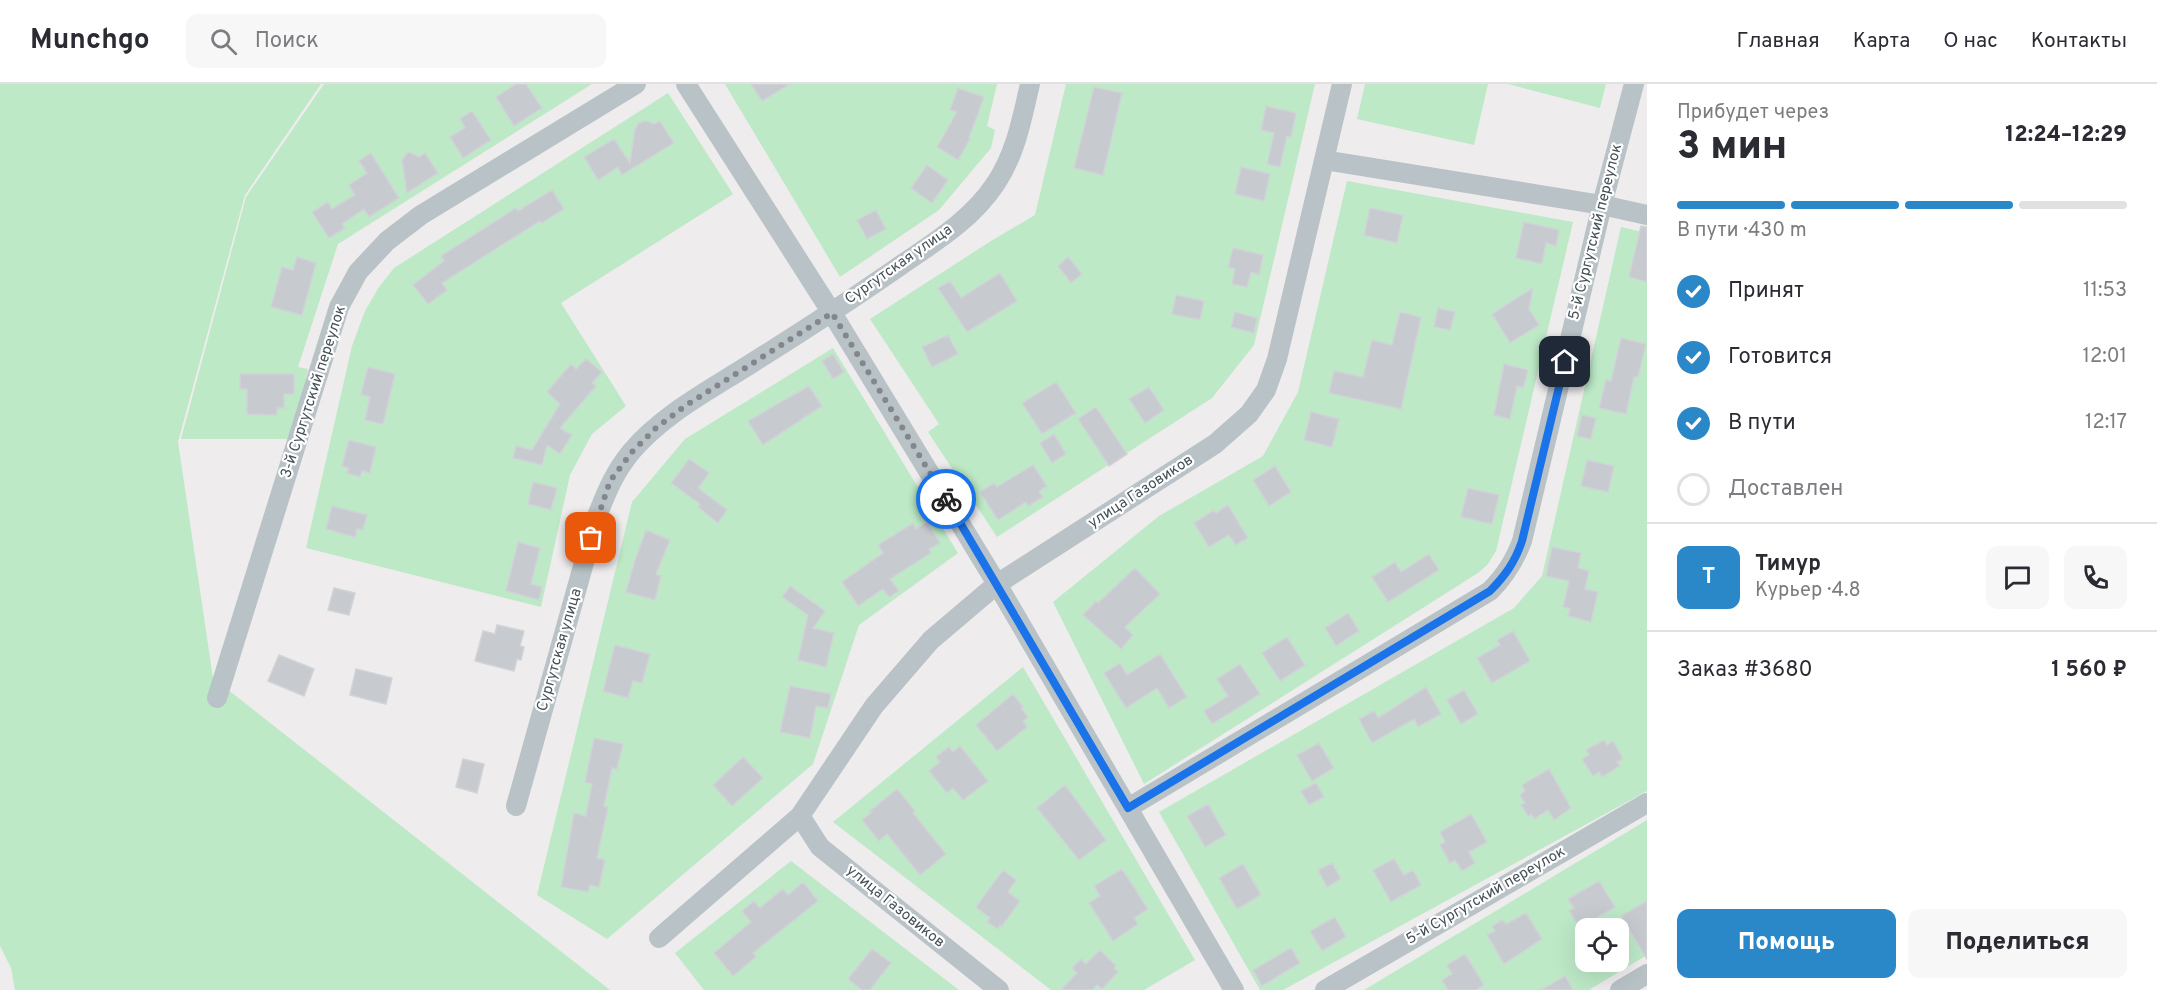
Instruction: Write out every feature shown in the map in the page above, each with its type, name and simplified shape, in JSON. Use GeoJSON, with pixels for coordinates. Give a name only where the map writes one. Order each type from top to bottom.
{"type":"FeatureCollection","features":[{"type":"Feature","properties":{"kind":"street","name":"3-й Сургутский переулок"},"geometry":{"type":"LineString","coordinates":[[217,698],[336,316],[358,272],[387,241],[421,215],[636,84]]}},
{"type":"Feature","properties":{"kind":"street"},"geometry":{"type":"LineString","coordinates":[[686,84],[832,313],[997,584],[1234,990]]}},
{"type":"Feature","properties":{"kind":"street","name":"Сургутская улица"},"geometry":{"type":"LineString","coordinates":[[516,806],[597,516],[610,481],[632,452],[656,428],[685,406],[832,313],[949,232],[977,207],[997,182],[1010,158],[1019,132],[1030,84]]}},
{"type":"Feature","properties":{"kind":"street","name":"улица Газовиков"},"geometry":{"type":"LineString","coordinates":[[659,938],[800,816],[874,706],[931,640],[997,584],[1215,444],[1249,414],[1266,390],[1277,359],[1342,84]]}},
{"type":"Feature","properties":{"kind":"street","name":"5-й Сургутский переулок"},"geometry":{"type":"LineString","coordinates":[[1128,808],[1490,591],[1504,577],[1522,541],[1602,205],[1634,84]]}},
{"type":"Feature","properties":{"kind":"street"},"geometry":{"type":"LineString","coordinates":[[1324,160],[1602,205],[1647,215]]}},
{"type":"Feature","properties":{"kind":"street","name":"5-й Сургутский переулок"},"geometry":{"type":"LineString","coordinates":[[1325,990],[1647,803]]}},
{"type":"Feature","properties":{"kind":"street","name":"улица Газовиков"},"geometry":{"type":"LineString","coordinates":[[800,816],[820,847],[999,990]]}},
{"type":"Feature","properties":{"kind":"street"},"geometry":{"type":"LineString","coordinates":[[1620,990],[1647,974]]}},
{"type":"Feature","properties":{"kind":"green space"},"geometry":{"type":"Polygon","coordinates":[[[0,84],[321,84],[245,195],[178,442],[213,678],[610,990],[15,990],[11,968],[0,946],[0,84]]]}},
{"type":"Feature","properties":{"kind":"green space"},"geometry":{"type":"Polygon","coordinates":[[[324,84],[592,84],[338,244],[298,367],[308,369],[293,439],[181,439],[246,197],[324,84]]]}},
{"type":"Feature","properties":{"kind":"green space"},"geometry":{"type":"Polygon","coordinates":[[[725,84],[997,84],[987,126],[995,130],[991,148],[939,210],[840,277],[725,84]]]}},
{"type":"Feature","properties":{"kind":"green space"},"geometry":{"type":"Polygon","coordinates":[[[1066,84],[1315,84],[1254,345],[1212,398],[997,537],[928,432],[939,424],[870,319],[1035,215],[1066,84]]]}},
{"type":"Feature","properties":{"kind":"green space"},"geometry":{"type":"Polygon","coordinates":[[[1365,84],[1488,84],[1474,145],[1357,119],[1365,84]]]}},
{"type":"Feature","properties":{"kind":"green space"},"geometry":{"type":"Polygon","coordinates":[[[1508,84],[1606,84],[1600,108],[1508,84]]]}},
{"type":"Feature","properties":{"kind":"green space"},"geometry":{"type":"Polygon","coordinates":[[[668,93],[733,194],[561,303],[626,406],[592,434],[570,475],[541,607],[306,548],[352,346],[365,311],[379,287],[394,268],[668,93]]]}},
{"type":"Feature","properties":{"kind":"green space"},"geometry":{"type":"Polygon","coordinates":[[[1347,181],[1573,222],[1496,551],[1488,564],[1478,573],[1144,784],[1053,602],[1159,516],[1263,456],[1298,392],[1347,181]]]}},
{"type":"Feature","properties":{"kind":"green space"},"geometry":{"type":"Polygon","coordinates":[[[1621,227],[1647,233],[1647,791],[1283,990],[1260,990],[1159,812],[1514,608],[1542,576],[1621,227]]]}},
{"type":"Feature","properties":{"kind":"green space"},"geometry":{"type":"Polygon","coordinates":[[[833,348],[958,553],[859,625],[813,764],[607,939],[537,895],[632,502],[685,439],[833,348]]]}},
{"type":"Feature","properties":{"kind":"green space"},"geometry":{"type":"Polygon","coordinates":[[[1023,667],[1195,960],[1144,990],[1051,990],[833,822],[1023,667]]]}},
{"type":"Feature","properties":{"kind":"green space"},"geometry":{"type":"Polygon","coordinates":[[[1647,820],[1647,955],[1629,966],[1629,918],[1575,918],[1575,972],[1619,972],[1589,990],[1364,990],[1647,820]]]}},
{"type":"Feature","properties":{"kind":"green space"},"geometry":{"type":"Polygon","coordinates":[[[791,861],[959,990],[704,990],[675,953],[791,861]]]}},
{"type":"Feature","properties":{"kind":"building"},"geometry":{"type":"Polygon","coordinates":[[[516,84],[526,84],[542,108],[514,126],[496,97],[516,84]]]}},
{"type":"Feature","properties":{"kind":"building"},"geometry":{"type":"Polygon","coordinates":[[[751,84],[790,84],[762,101],[751,84]]]}},
{"type":"Feature","properties":{"kind":"building"},"geometry":{"type":"Polygon","coordinates":[[[1094,87],[1122,93],[1103,175],[1074,168],[1094,87]]]}},
{"type":"Feature","properties":{"kind":"building"},"geometry":{"type":"Polygon","coordinates":[[[958,88],[984,97],[970,139],[958,160],[937,147],[957,112],[950,110],[958,88]]]}},
{"type":"Feature","properties":{"kind":"building"},"geometry":{"type":"Polygon","coordinates":[[[1266,106],[1296,113],[1291,137],[1287,136],[1280,167],[1267,164],[1274,133],[1261,130],[1266,106]]]}},
{"type":"Feature","properties":{"kind":"building"},"geometry":{"type":"Polygon","coordinates":[[[472,111],[491,140],[463,158],[450,137],[465,128],[460,119],[472,111]]]}},
{"type":"Feature","properties":{"kind":"building"},"geometry":{"type":"Polygon","coordinates":[[[646,121],[654,124],[660,121],[674,143],[622,175],[618,167],[598,180],[584,157],[614,139],[630,163],[635,129],[639,123],[646,121]]]}},
{"type":"Feature","properties":{"kind":"building"},"geometry":{"type":"Polygon","coordinates":[[[409,152],[419,157],[425,153],[438,173],[407,193],[402,160],[409,152]]]}},
{"type":"Feature","properties":{"kind":"building"},"geometry":{"type":"Polygon","coordinates":[[[371,153],[399,198],[369,217],[364,209],[342,224],[345,228],[329,238],[312,212],[328,202],[332,209],[355,195],[349,185],[367,173],[359,161],[371,153]]]}},
{"type":"Feature","properties":{"kind":"building"},"geometry":{"type":"Polygon","coordinates":[[[927,165],[948,180],[932,203],[911,188],[927,165]]]}},
{"type":"Feature","properties":{"kind":"building"},"geometry":{"type":"Polygon","coordinates":[[[1241,167],[1270,174],[1264,201],[1235,194],[1241,167]]]}},
{"type":"Feature","properties":{"kind":"building"},"geometry":{"type":"Polygon","coordinates":[[[552,190],[564,209],[542,223],[540,221],[442,283],[447,290],[428,304],[413,285],[444,261],[441,256],[516,208],[518,211],[552,190]]]}},
{"type":"Feature","properties":{"kind":"building"},"geometry":{"type":"Polygon","coordinates":[[[1370,208],[1403,215],[1397,243],[1364,235],[1370,208]]]}},
{"type":"Feature","properties":{"kind":"building"},"geometry":{"type":"Polygon","coordinates":[[[876,210],[886,229],[867,239],[857,220],[876,210]]]}},
{"type":"Feature","properties":{"kind":"building"},"geometry":{"type":"Polygon","coordinates":[[[1524,222],[1559,230],[1556,246],[1546,243],[1542,264],[1516,258],[1524,222]]]}},
{"type":"Feature","properties":{"kind":"building"},"geometry":{"type":"Polygon","coordinates":[[[1641,226],[1647,227],[1647,282],[1629,277],[1641,226]]]}},
{"type":"Feature","properties":{"kind":"building"},"geometry":{"type":"Polygon","coordinates":[[[1233,248],[1263,255],[1259,275],[1251,272],[1247,287],[1232,284],[1235,269],[1228,267],[1233,248]]]}},
{"type":"Feature","properties":{"kind":"building"},"geometry":{"type":"Polygon","coordinates":[[[297,257],[316,263],[302,315],[271,307],[282,267],[293,270],[297,257]]]}},
{"type":"Feature","properties":{"kind":"building"},"geometry":{"type":"Polygon","coordinates":[[[1068,257],[1082,274],[1071,283],[1058,266],[1068,257]]]}},
{"type":"Feature","properties":{"kind":"building"},"geometry":{"type":"Polygon","coordinates":[[[1000,273],[1017,301],[967,332],[938,288],[950,281],[961,298],[1000,273]]]}},
{"type":"Feature","properties":{"kind":"building"},"geometry":{"type":"Polygon","coordinates":[[[1533,288],[1529,309],[1539,325],[1510,343],[1492,314],[1533,288]]]}},
{"type":"Feature","properties":{"kind":"building"},"geometry":{"type":"Polygon","coordinates":[[[1176,295],[1204,301],[1200,320],[1172,314],[1176,295]]]}},
{"type":"Feature","properties":{"kind":"building"},"geometry":{"type":"Polygon","coordinates":[[[1438,308],[1455,312],[1450,330],[1434,327],[1438,308]]]}},
{"type":"Feature","properties":{"kind":"building"},"geometry":{"type":"Polygon","coordinates":[[[1235,312],[1257,318],[1254,333],[1231,327],[1235,312]]]}},
{"type":"Feature","properties":{"kind":"building"},"geometry":{"type":"Polygon","coordinates":[[[1400,312],[1421,317],[1401,409],[1329,393],[1334,371],[1363,377],[1372,340],[1392,345],[1400,312]]]}},
{"type":"Feature","properties":{"kind":"building"},"geometry":{"type":"Polygon","coordinates":[[[948,335],[958,354],[932,367],[922,347],[948,335]]]}},
{"type":"Feature","properties":{"kind":"building"},"geometry":{"type":"Polygon","coordinates":[[[1621,338],[1646,344],[1638,377],[1634,377],[1626,414],[1599,408],[1606,380],[1611,381],[1621,338]]]}},
{"type":"Feature","properties":{"kind":"building"},"geometry":{"type":"Polygon","coordinates":[[[833,354],[844,372],[833,379],[822,361],[833,354]]]}},
{"type":"Feature","properties":{"kind":"building"},"geometry":{"type":"Polygon","coordinates":[[[586,359],[602,372],[592,383],[596,386],[560,428],[572,435],[560,454],[547,445],[542,465],[513,458],[516,446],[532,450],[560,404],[547,392],[571,364],[576,369],[586,359]]]}},
{"type":"Feature","properties":{"kind":"building"},"geometry":{"type":"Polygon","coordinates":[[[1504,364],[1528,370],[1523,388],[1517,386],[1510,419],[1494,415],[1504,364]]]}},
{"type":"Feature","properties":{"kind":"building"},"geometry":{"type":"Polygon","coordinates":[[[368,367],[395,374],[383,424],[365,420],[370,397],[361,394],[368,367]]]}},
{"type":"Feature","properties":{"kind":"building"},"geometry":{"type":"Polygon","coordinates":[[[240,374],[294,374],[294,394],[284,394],[284,408],[277,408],[277,415],[247,414],[247,389],[240,389],[240,374]]]}},
{"type":"Feature","properties":{"kind":"building"},"geometry":{"type":"Polygon","coordinates":[[[1056,382],[1076,413],[1042,434],[1022,403],[1056,382]]]}},
{"type":"Feature","properties":{"kind":"building"},"geometry":{"type":"Polygon","coordinates":[[[809,386],[822,406],[763,445],[748,421],[809,386]]]}},
{"type":"Feature","properties":{"kind":"building"},"geometry":{"type":"Polygon","coordinates":[[[1149,387],[1164,410],[1145,423],[1129,399],[1149,387]]]}},
{"type":"Feature","properties":{"kind":"building"},"geometry":{"type":"Polygon","coordinates":[[[1096,407],[1127,454],[1109,466],[1078,419],[1096,407]]]}},
{"type":"Feature","properties":{"kind":"building"},"geometry":{"type":"Polygon","coordinates":[[[1311,412],[1339,419],[1332,447],[1304,440],[1311,412]]]}},
{"type":"Feature","properties":{"kind":"building"},"geometry":{"type":"Polygon","coordinates":[[[1582,415],[1596,418],[1591,439],[1577,436],[1582,415]]]}},
{"type":"Feature","properties":{"kind":"building"},"geometry":{"type":"Polygon","coordinates":[[[1054,434],[1066,454],[1052,463],[1040,443],[1054,434]]]}},
{"type":"Feature","properties":{"kind":"building"},"geometry":{"type":"Polygon","coordinates":[[[349,440],[376,447],[370,473],[362,471],[360,477],[347,473],[349,468],[342,466],[349,440]]]}},
{"type":"Feature","properties":{"kind":"building"},"geometry":{"type":"Polygon","coordinates":[[[689,459],[709,473],[698,488],[727,510],[718,523],[698,507],[700,504],[671,483],[689,459]]]}},
{"type":"Feature","properties":{"kind":"building"},"geometry":{"type":"Polygon","coordinates":[[[1587,460],[1614,466],[1608,492],[1581,486],[1587,460]]]}},
{"type":"Feature","properties":{"kind":"building"},"geometry":{"type":"Polygon","coordinates":[[[1033,465],[1047,486],[1039,491],[1043,497],[1028,506],[1026,502],[998,520],[980,492],[994,483],[997,487],[1033,465]]]}},
{"type":"Feature","properties":{"kind":"building"},"geometry":{"type":"Polygon","coordinates":[[[1275,466],[1291,492],[1269,506],[1253,480],[1275,466]]]}},
{"type":"Feature","properties":{"kind":"building"},"geometry":{"type":"Polygon","coordinates":[[[533,482],[557,488],[551,510],[528,504],[533,482]]]}},
{"type":"Feature","properties":{"kind":"building"},"geometry":{"type":"Polygon","coordinates":[[[1468,488],[1499,495],[1492,524],[1461,517],[1468,488]]]}},
{"type":"Feature","properties":{"kind":"building"},"geometry":{"type":"Polygon","coordinates":[[[1228,505],[1248,538],[1236,545],[1229,535],[1209,547],[1194,523],[1214,510],[1216,513],[1228,505]]]}},
{"type":"Feature","properties":{"kind":"building"},"geometry":{"type":"Polygon","coordinates":[[[332,506],[367,515],[363,530],[357,529],[355,537],[326,529],[332,506]]]}},
{"type":"Feature","properties":{"kind":"building"},"geometry":{"type":"Polygon","coordinates":[[[927,522],[940,543],[929,549],[931,553],[890,579],[899,591],[889,597],[883,589],[858,606],[842,582],[883,553],[878,545],[913,523],[916,529],[927,522]]]}},
{"type":"Feature","properties":{"kind":"building"},"geometry":{"type":"Polygon","coordinates":[[[646,530],[670,540],[656,574],[661,576],[655,600],[626,592],[646,530]]]}},
{"type":"Feature","properties":{"kind":"building"},"geometry":{"type":"Polygon","coordinates":[[[518,542],[540,548],[531,584],[542,587],[539,600],[506,591],[518,542]]]}},
{"type":"Feature","properties":{"kind":"building"},"geometry":{"type":"Polygon","coordinates":[[[1552,547],[1581,553],[1578,568],[1589,571],[1585,589],[1598,592],[1591,622],[1568,616],[1570,609],[1563,607],[1569,581],[1546,576],[1552,547]]]}},
{"type":"Feature","properties":{"kind":"building"},"geometry":{"type":"Polygon","coordinates":[[[1429,554],[1439,570],[1388,602],[1372,577],[1395,562],[1401,572],[1429,554]]]}},
{"type":"Feature","properties":{"kind":"building"},"geometry":{"type":"Polygon","coordinates":[[[1135,568],[1160,594],[1125,627],[1133,635],[1121,649],[1083,615],[1135,568]]]}},
{"type":"Feature","properties":{"kind":"building"},"geometry":{"type":"Polygon","coordinates":[[[790,586],[825,611],[813,628],[834,633],[826,667],[798,660],[808,615],[782,597],[790,586]]]}},
{"type":"Feature","properties":{"kind":"building"},"geometry":{"type":"Polygon","coordinates":[[[334,588],[355,593],[349,615],[328,610],[334,588]]]}},
{"type":"Feature","properties":{"kind":"building"},"geometry":{"type":"Polygon","coordinates":[[[1348,613],[1359,631],[1336,646],[1325,628],[1348,613]]]}},
{"type":"Feature","properties":{"kind":"building"},"geometry":{"type":"Polygon","coordinates":[[[497,625],[524,631],[520,646],[524,647],[521,660],[517,659],[514,671],[475,661],[483,631],[495,634],[497,625]]]}},
{"type":"Feature","properties":{"kind":"building"},"geometry":{"type":"Polygon","coordinates":[[[1513,631],[1530,661],[1492,683],[1477,658],[1500,645],[1497,640],[1513,631]]]}},
{"type":"Feature","properties":{"kind":"building"},"geometry":{"type":"Polygon","coordinates":[[[1287,637],[1305,665],[1280,681],[1262,653],[1287,637]]]}},
{"type":"Feature","properties":{"kind":"building"},"geometry":{"type":"Polygon","coordinates":[[[615,645],[650,654],[642,683],[633,681],[628,698],[603,691],[615,645]]]}},
{"type":"Feature","properties":{"kind":"building"},"geometry":{"type":"Polygon","coordinates":[[[1160,654],[1187,697],[1169,708],[1157,688],[1126,708],[1104,673],[1120,663],[1127,675],[1160,654]]]}},
{"type":"Feature","properties":{"kind":"building"},"geometry":{"type":"Polygon","coordinates":[[[279,655],[314,669],[304,696],[268,681],[279,655]]]}},
{"type":"Feature","properties":{"kind":"building"},"geometry":{"type":"Polygon","coordinates":[[[1240,664],[1260,694],[1212,724],[1204,711],[1228,696],[1217,679],[1240,664]]]}},
{"type":"Feature","properties":{"kind":"building"},"geometry":{"type":"Polygon","coordinates":[[[356,669],[392,678],[386,704],[350,695],[356,669]]]}},
{"type":"Feature","properties":{"kind":"building"},"geometry":{"type":"Polygon","coordinates":[[[790,686],[831,694],[828,708],[816,706],[810,738],[780,732],[790,686]]]}},
{"type":"Feature","properties":{"kind":"building"},"geometry":{"type":"Polygon","coordinates":[[[1426,687],[1441,714],[1418,727],[1414,719],[1372,743],[1359,719],[1374,711],[1378,718],[1426,687]]]}},
{"type":"Feature","properties":{"kind":"building"},"geometry":{"type":"Polygon","coordinates":[[[1464,690],[1478,714],[1461,724],[1447,700],[1464,690]]]}},
{"type":"Feature","properties":{"kind":"building"},"geometry":{"type":"Polygon","coordinates":[[[1013,694],[1028,717],[1023,721],[1027,727],[997,751],[976,725],[1013,694]]]}},
{"type":"Feature","properties":{"kind":"building"},"geometry":{"type":"Polygon","coordinates":[[[594,738],[623,744],[617,769],[612,768],[604,806],[608,807],[597,858],[605,860],[599,887],[590,885],[588,892],[561,887],[574,813],[586,816],[592,784],[585,782],[594,738]]]}},
{"type":"Feature","properties":{"kind":"building"},"geometry":{"type":"Polygon","coordinates":[[[1604,740],[1607,745],[1613,741],[1623,759],[1617,762],[1620,766],[1602,777],[1599,772],[1593,776],[1582,759],[1589,755],[1586,750],[1604,740]]]}},
{"type":"Feature","properties":{"kind":"building"},"geometry":{"type":"Polygon","coordinates":[[[1319,743],[1334,768],[1312,781],[1297,755],[1319,743]]]}},
{"type":"Feature","properties":{"kind":"building"},"geometry":{"type":"Polygon","coordinates":[[[960,746],[988,781],[963,800],[953,788],[947,793],[929,771],[940,762],[936,757],[949,747],[953,752],[960,746]]]}},
{"type":"Feature","properties":{"kind":"building"},"geometry":{"type":"Polygon","coordinates":[[[743,757],[763,778],[732,806],[713,785],[743,757]]]}},
{"type":"Feature","properties":{"kind":"building"},"geometry":{"type":"Polygon","coordinates":[[[463,759],[484,764],[477,793],[456,787],[463,759]]]}},
{"type":"Feature","properties":{"kind":"building"},"geometry":{"type":"Polygon","coordinates":[[[1549,769],[1571,808],[1554,820],[1548,810],[1534,819],[1531,814],[1528,816],[1521,805],[1525,803],[1520,795],[1525,791],[1522,785],[1549,769]]]}},
{"type":"Feature","properties":{"kind":"building"},"geometry":{"type":"Polygon","coordinates":[[[1316,783],[1324,797],[1309,805],[1301,791],[1316,783]]]}},
{"type":"Feature","properties":{"kind":"building"},"geometry":{"type":"Polygon","coordinates":[[[1065,785],[1106,840],[1079,860],[1037,808],[1065,785]]]}},
{"type":"Feature","properties":{"kind":"building"},"geometry":{"type":"Polygon","coordinates":[[[897,789],[946,854],[920,875],[887,834],[879,841],[862,820],[897,789]]]}},
{"type":"Feature","properties":{"kind":"building"},"geometry":{"type":"Polygon","coordinates":[[[1208,804],[1226,835],[1205,847],[1187,816],[1208,804]]]}},
{"type":"Feature","properties":{"kind":"building"},"geometry":{"type":"Polygon","coordinates":[[[1471,814],[1487,842],[1469,852],[1475,863],[1462,871],[1455,860],[1450,863],[1440,845],[1445,842],[1440,832],[1471,814]]]}},
{"type":"Feature","properties":{"kind":"building"},"geometry":{"type":"Polygon","coordinates":[[[1394,859],[1404,875],[1413,870],[1421,885],[1391,902],[1373,870],[1394,859]]]}},
{"type":"Feature","properties":{"kind":"building"},"geometry":{"type":"Polygon","coordinates":[[[1332,863],[1341,879],[1327,887],[1318,870],[1332,863]]]}},
{"type":"Feature","properties":{"kind":"building"},"geometry":{"type":"Polygon","coordinates":[[[1243,864],[1261,895],[1237,909],[1219,878],[1243,864]]]}},
{"type":"Feature","properties":{"kind":"building"},"geometry":{"type":"Polygon","coordinates":[[[1122,869],[1148,909],[1134,918],[1138,924],[1113,941],[1089,903],[1100,896],[1094,886],[1122,869]]]}},
{"type":"Feature","properties":{"kind":"building"},"geometry":{"type":"Polygon","coordinates":[[[1003,870],[1016,880],[1008,892],[1020,901],[998,929],[987,922],[990,918],[976,907],[1003,870]]]}},
{"type":"Feature","properties":{"kind":"building"},"geometry":{"type":"Polygon","coordinates":[[[1599,881],[1615,907],[1597,918],[1575,918],[1575,920],[1569,911],[1574,908],[1568,899],[1599,881]]]}},
{"type":"Feature","properties":{"kind":"building"},"geometry":{"type":"Polygon","coordinates":[[[803,882],[818,901],[753,953],[756,957],[733,976],[714,953],[751,922],[742,911],[754,901],[760,908],[783,889],[788,895],[803,882]]]}},
{"type":"Feature","properties":{"kind":"building"},"geometry":{"type":"Polygon","coordinates":[[[1647,901],[1647,959],[1629,929],[1629,918],[1621,916],[1647,901]]]}},
{"type":"Feature","properties":{"kind":"building"},"geometry":{"type":"Polygon","coordinates":[[[1526,913],[1542,939],[1504,964],[1487,935],[1495,931],[1492,926],[1503,920],[1506,924],[1526,913]]]}},
{"type":"Feature","properties":{"kind":"building"},"geometry":{"type":"Polygon","coordinates":[[[1335,917],[1346,937],[1322,951],[1310,931],[1335,917]]]}},
{"type":"Feature","properties":{"kind":"building"},"geometry":{"type":"Polygon","coordinates":[[[1291,948],[1300,963],[1262,986],[1253,970],[1291,948]]]}},
{"type":"Feature","properties":{"kind":"building"},"geometry":{"type":"Polygon","coordinates":[[[872,949],[891,963],[870,990],[862,990],[848,979],[872,949]]]}},
{"type":"Feature","properties":{"kind":"building"},"geometry":{"type":"Polygon","coordinates":[[[1100,950],[1116,966],[1114,968],[1118,972],[1102,989],[1097,985],[1092,990],[1061,990],[1077,973],[1072,968],[1081,959],[1086,964],[1100,950]]]}},
{"type":"Feature","properties":{"kind":"building"},"geometry":{"type":"Polygon","coordinates":[[[1465,954],[1484,985],[1476,990],[1448,990],[1442,980],[1452,974],[1447,965],[1465,954]]]}},
{"type":"Feature","properties":{"kind":"building"},"geometry":{"type":"Polygon","coordinates":[[[1565,976],[1573,990],[1541,990],[1565,976]]]}},
{"type":"Feature","properties":{"kind":"way so far"},"geometry":{"type":"LineString","coordinates":[[591,538],[610,481],[632,452],[656,428],[685,406],[832,313],[946,499]]}},
{"type":"Feature","properties":{"kind":"route"},"geometry":{"type":"LineString","coordinates":[[946,499],[1128,808],[1490,591],[1504,577],[1522,541],[1565,362]]}}]}
